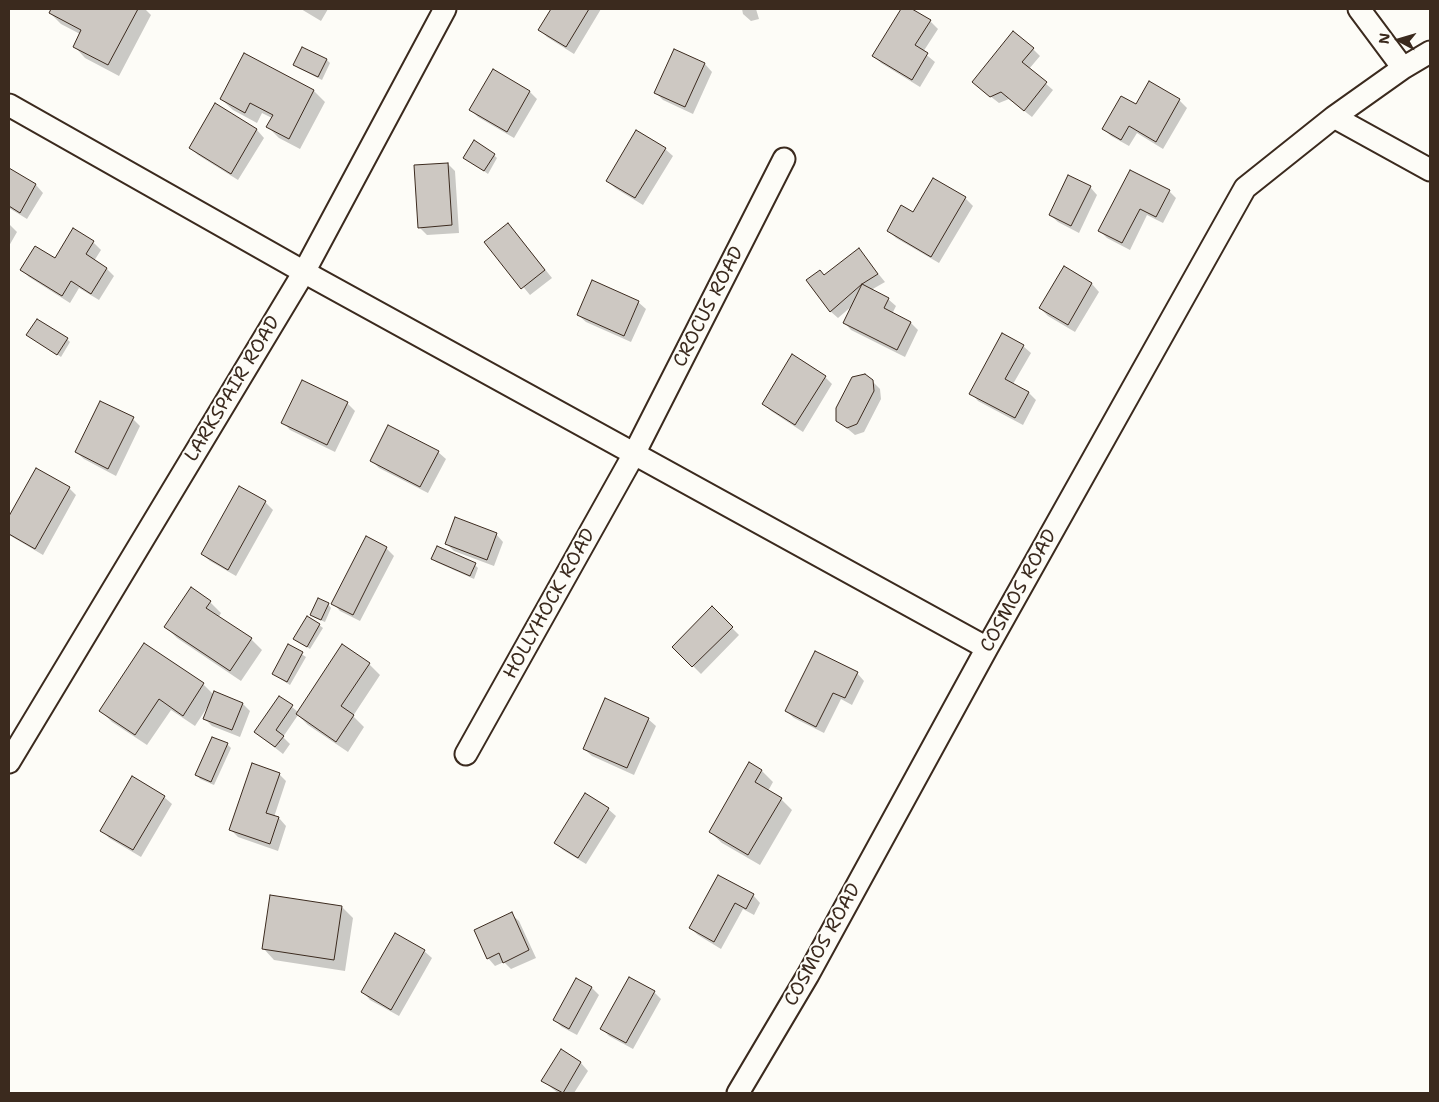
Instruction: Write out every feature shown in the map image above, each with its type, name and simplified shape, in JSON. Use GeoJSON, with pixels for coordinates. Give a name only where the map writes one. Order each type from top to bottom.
{"type":"FeatureCollection","features":[{"type":"Feature","properties":{"kind":"street","name":"LARKSPAIR ROAD"},"geometry":{"type":"LineString","coordinates":[[9,762],[304,272],[446,9]]}},
{"type":"Feature","properties":{"kind":"street"},"geometry":{"type":"LineString","coordinates":[[1359,9],[1403,68]]}},
{"type":"Feature","properties":{"kind":"street","name":"COSMOS ROAD"},"geometry":{"type":"LineString","coordinates":[[738,1093],[808,974],[987,648],[1245,188],[1334,117],[1403,68],[1430,52]]}},
{"type":"Feature","properties":{"kind":"street"},"geometry":{"type":"LineString","coordinates":[[9,106],[304,272],[987,648]]}},
{"type":"Feature","properties":{"kind":"street"},"geometry":{"type":"LineString","coordinates":[[1334,117],[1430,170]]}},
{"type":"Feature","properties":{"kind":"street","name":"CROCUS ROAD"},"geometry":{"type":"LineString","coordinates":[[634,454],[784,160]]}},
{"type":"Feature","properties":{"kind":"street","name":"HOLLYHOCK ROAD"},"geometry":{"type":"LineString","coordinates":[[466,754],[634,454]]}},
{"type":"Feature","properties":{"kind":"building"},"geometry":{"type":"Polygon","coordinates":[[[51,9],[138,9],[108,65],[73,47],[81,30],[49,13],[51,9]]]}},
{"type":"Feature","properties":{"kind":"building"},"geometry":{"type":"Polygon","coordinates":[[[551,9],[589,9],[566,47],[538,30],[551,9]]]}},
{"type":"Feature","properties":{"kind":"building"},"geometry":{"type":"Polygon","coordinates":[[[901,9],[912,9],[931,20],[915,45],[928,53],[912,80],[872,56],[901,9]]]}},
{"type":"Feature","properties":{"kind":"building"},"geometry":{"type":"Polygon","coordinates":[[[1013,31],[1034,48],[1022,62],[1047,82],[1024,111],[1001,92],[990,97],[972,82],[1013,31]]]}},
{"type":"Feature","properties":{"kind":"building"},"geometry":{"type":"Polygon","coordinates":[[[302,47],[327,59],[318,77],[293,65],[302,47]]]}},
{"type":"Feature","properties":{"kind":"building"},"geometry":{"type":"Polygon","coordinates":[[[674,49],[705,63],[685,107],[654,93],[674,49]]]}},
{"type":"Feature","properties":{"kind":"building"},"geometry":{"type":"Polygon","coordinates":[[[244,53],[314,90],[289,139],[266,127],[273,115],[250,103],[245,113],[220,99],[244,53]]]}},
{"type":"Feature","properties":{"kind":"building"},"geometry":{"type":"Polygon","coordinates":[[[493,69],[530,91],[507,132],[469,110],[493,69]]]}},
{"type":"Feature","properties":{"kind":"building"},"geometry":{"type":"Polygon","coordinates":[[[1149,81],[1180,99],[1156,142],[1129,126],[1121,140],[1102,129],[1121,96],[1136,104],[1149,81]]]}},
{"type":"Feature","properties":{"kind":"building"},"geometry":{"type":"Polygon","coordinates":[[[215,103],[257,129],[231,174],[189,148],[215,103]]]}},
{"type":"Feature","properties":{"kind":"building"},"geometry":{"type":"Polygon","coordinates":[[[636,130],[666,148],[635,198],[606,181],[636,130]]]}},
{"type":"Feature","properties":{"kind":"building"},"geometry":{"type":"Polygon","coordinates":[[[474,140],[495,154],[484,171],[463,158],[474,140]]]}},
{"type":"Feature","properties":{"kind":"building"},"geometry":{"type":"Polygon","coordinates":[[[448,163],[452,225],[418,228],[414,165],[448,163]]]}},
{"type":"Feature","properties":{"kind":"building"},"geometry":{"type":"Polygon","coordinates":[[[9,168],[36,184],[20,213],[9,206],[9,168]]]}},
{"type":"Feature","properties":{"kind":"building"},"geometry":{"type":"Polygon","coordinates":[[[1130,170],[1170,190],[1156,217],[1140,209],[1122,243],[1098,231],[1130,170]]]}},
{"type":"Feature","properties":{"kind":"building"},"geometry":{"type":"Polygon","coordinates":[[[1068,175],[1091,186],[1071,226],[1049,215],[1068,175]]]}},
{"type":"Feature","properties":{"kind":"building"},"geometry":{"type":"Polygon","coordinates":[[[933,178],[966,197],[931,257],[887,231],[901,205],[913,212],[933,178]]]}},
{"type":"Feature","properties":{"kind":"building"},"geometry":{"type":"Polygon","coordinates":[[[508,223],[545,270],[521,289],[484,242],[508,223]]]}},
{"type":"Feature","properties":{"kind":"building"},"geometry":{"type":"Polygon","coordinates":[[[73,228],[94,241],[86,254],[107,268],[91,294],[71,281],[62,296],[20,270],[35,246],[55,258],[73,228]]]}},
{"type":"Feature","properties":{"kind":"building"},"geometry":{"type":"Polygon","coordinates":[[[859,248],[878,274],[862,284],[830,312],[806,280],[820,270],[824,275],[859,248]]]}},
{"type":"Feature","properties":{"kind":"building"},"geometry":{"type":"Polygon","coordinates":[[[1064,266],[1092,283],[1068,325],[1039,308],[1064,266]]]}},
{"type":"Feature","properties":{"kind":"building"},"geometry":{"type":"Polygon","coordinates":[[[592,280],[639,301],[624,336],[577,315],[592,280]]]}},
{"type":"Feature","properties":{"kind":"building"},"geometry":{"type":"Polygon","coordinates":[[[862,284],[889,298],[884,308],[911,322],[897,350],[843,323],[862,284]]]}},
{"type":"Feature","properties":{"kind":"building"},"geometry":{"type":"Polygon","coordinates":[[[37,319],[68,338],[57,355],[26,335],[37,319]]]}},
{"type":"Feature","properties":{"kind":"building"},"geometry":{"type":"Polygon","coordinates":[[[1002,333],[1024,345],[1005,379],[1029,392],[1015,418],[969,394],[1002,333]]]}},
{"type":"Feature","properties":{"kind":"building"},"geometry":{"type":"Polygon","coordinates":[[[792,354],[826,376],[795,425],[762,404],[792,354]]]}},
{"type":"Feature","properties":{"kind":"building"},"geometry":{"type":"Polygon","coordinates":[[[865,374],[873,380],[874,391],[857,424],[847,428],[836,421],[836,408],[852,377],[865,374]]]}},
{"type":"Feature","properties":{"kind":"building"},"geometry":{"type":"Polygon","coordinates":[[[302,380],[348,402],[327,445],[281,423],[302,380]]]}},
{"type":"Feature","properties":{"kind":"building"},"geometry":{"type":"Polygon","coordinates":[[[100,401],[134,417],[108,469],[75,452],[100,401]]]}},
{"type":"Feature","properties":{"kind":"building"},"geometry":{"type":"Polygon","coordinates":[[[388,425],[439,451],[420,487],[370,461],[388,425]]]}},
{"type":"Feature","properties":{"kind":"building"},"geometry":{"type":"Polygon","coordinates":[[[36,468],[70,487],[35,549],[9,534],[9,516],[36,468]]]}},
{"type":"Feature","properties":{"kind":"building"},"geometry":{"type":"Polygon","coordinates":[[[239,486],[266,501],[228,570],[201,554],[239,486]]]}},
{"type":"Feature","properties":{"kind":"building"},"geometry":{"type":"Polygon","coordinates":[[[455,517],[497,533],[487,560],[445,544],[455,517]]]}},
{"type":"Feature","properties":{"kind":"building"},"geometry":{"type":"Polygon","coordinates":[[[366,536],[387,547],[353,615],[331,604],[366,536]]]}},
{"type":"Feature","properties":{"kind":"building"},"geometry":{"type":"Polygon","coordinates":[[[437,546],[476,563],[470,576],[431,559],[437,546]]]}},
{"type":"Feature","properties":{"kind":"building"},"geometry":{"type":"Polygon","coordinates":[[[191,587],[211,601],[206,608],[252,638],[230,671],[164,627],[191,587]]]}},
{"type":"Feature","properties":{"kind":"building"},"geometry":{"type":"Polygon","coordinates":[[[318,598],[329,603],[321,620],[310,615],[318,598]]]}},
{"type":"Feature","properties":{"kind":"building"},"geometry":{"type":"Polygon","coordinates":[[[712,606],[733,627],[692,667],[672,647],[712,606]]]}},
{"type":"Feature","properties":{"kind":"building"},"geometry":{"type":"Polygon","coordinates":[[[307,616],[320,624],[307,647],[293,639],[307,616]]]}},
{"type":"Feature","properties":{"kind":"building"},"geometry":{"type":"Polygon","coordinates":[[[144,643],[204,683],[183,716],[159,699],[135,735],[99,711],[144,643]]]}},
{"type":"Feature","properties":{"kind":"building"},"geometry":{"type":"Polygon","coordinates":[[[288,644],[303,652],[287,682],[272,674],[288,644]]]}},
{"type":"Feature","properties":{"kind":"building"},"geometry":{"type":"Polygon","coordinates":[[[342,644],[370,663],[341,706],[354,715],[336,742],[296,714],[342,644]]]}},
{"type":"Feature","properties":{"kind":"building"},"geometry":{"type":"Polygon","coordinates":[[[815,651],[858,672],[845,698],[833,693],[816,727],[785,711],[815,651]]]}},
{"type":"Feature","properties":{"kind":"building"},"geometry":{"type":"Polygon","coordinates":[[[214,691],[243,703],[232,730],[203,719],[214,691]]]}},
{"type":"Feature","properties":{"kind":"building"},"geometry":{"type":"Polygon","coordinates":[[[279,696],[293,705],[276,730],[284,736],[275,747],[254,732],[279,696]]]}},
{"type":"Feature","properties":{"kind":"building"},"geometry":{"type":"Polygon","coordinates":[[[605,698],[649,718],[627,768],[583,749],[605,698]]]}},
{"type":"Feature","properties":{"kind":"building"},"geometry":{"type":"Polygon","coordinates":[[[212,737],[228,743],[211,782],[195,775],[212,737]]]}},
{"type":"Feature","properties":{"kind":"building"},"geometry":{"type":"Polygon","coordinates":[[[749,762],[762,770],[755,782],[782,798],[748,855],[709,832],[749,762]]]}},
{"type":"Feature","properties":{"kind":"building"},"geometry":{"type":"Polygon","coordinates":[[[252,763],[280,773],[266,813],[279,817],[270,844],[229,830],[252,763]]]}},
{"type":"Feature","properties":{"kind":"building"},"geometry":{"type":"Polygon","coordinates":[[[132,776],[165,796],[133,850],[100,831],[132,776]]]}},
{"type":"Feature","properties":{"kind":"building"},"geometry":{"type":"Polygon","coordinates":[[[585,793],[609,808],[578,858],[554,843],[585,793]]]}},
{"type":"Feature","properties":{"kind":"building"},"geometry":{"type":"Polygon","coordinates":[[[718,875],[754,894],[746,909],[735,903],[714,942],[689,928],[718,875]]]}},
{"type":"Feature","properties":{"kind":"building"},"geometry":{"type":"Polygon","coordinates":[[[270,895],[342,906],[334,960],[262,949],[270,895]]]}},
{"type":"Feature","properties":{"kind":"building"},"geometry":{"type":"Polygon","coordinates":[[[512,912],[529,950],[503,963],[499,953],[487,959],[474,930],[512,912]]]}},
{"type":"Feature","properties":{"kind":"building"},"geometry":{"type":"Polygon","coordinates":[[[395,933],[425,950],[391,1010],[361,992],[395,933]]]}},
{"type":"Feature","properties":{"kind":"building"},"geometry":{"type":"Polygon","coordinates":[[[629,977],[655,991],[626,1043],[600,1029],[629,977]]]}},
{"type":"Feature","properties":{"kind":"building"},"geometry":{"type":"Polygon","coordinates":[[[576,978],[592,987],[569,1029],[553,1020],[576,978]]]}},
{"type":"Feature","properties":{"kind":"building"},"geometry":{"type":"Polygon","coordinates":[[[561,1049],[581,1062],[563,1093],[541,1081],[561,1049]]]}}]}
